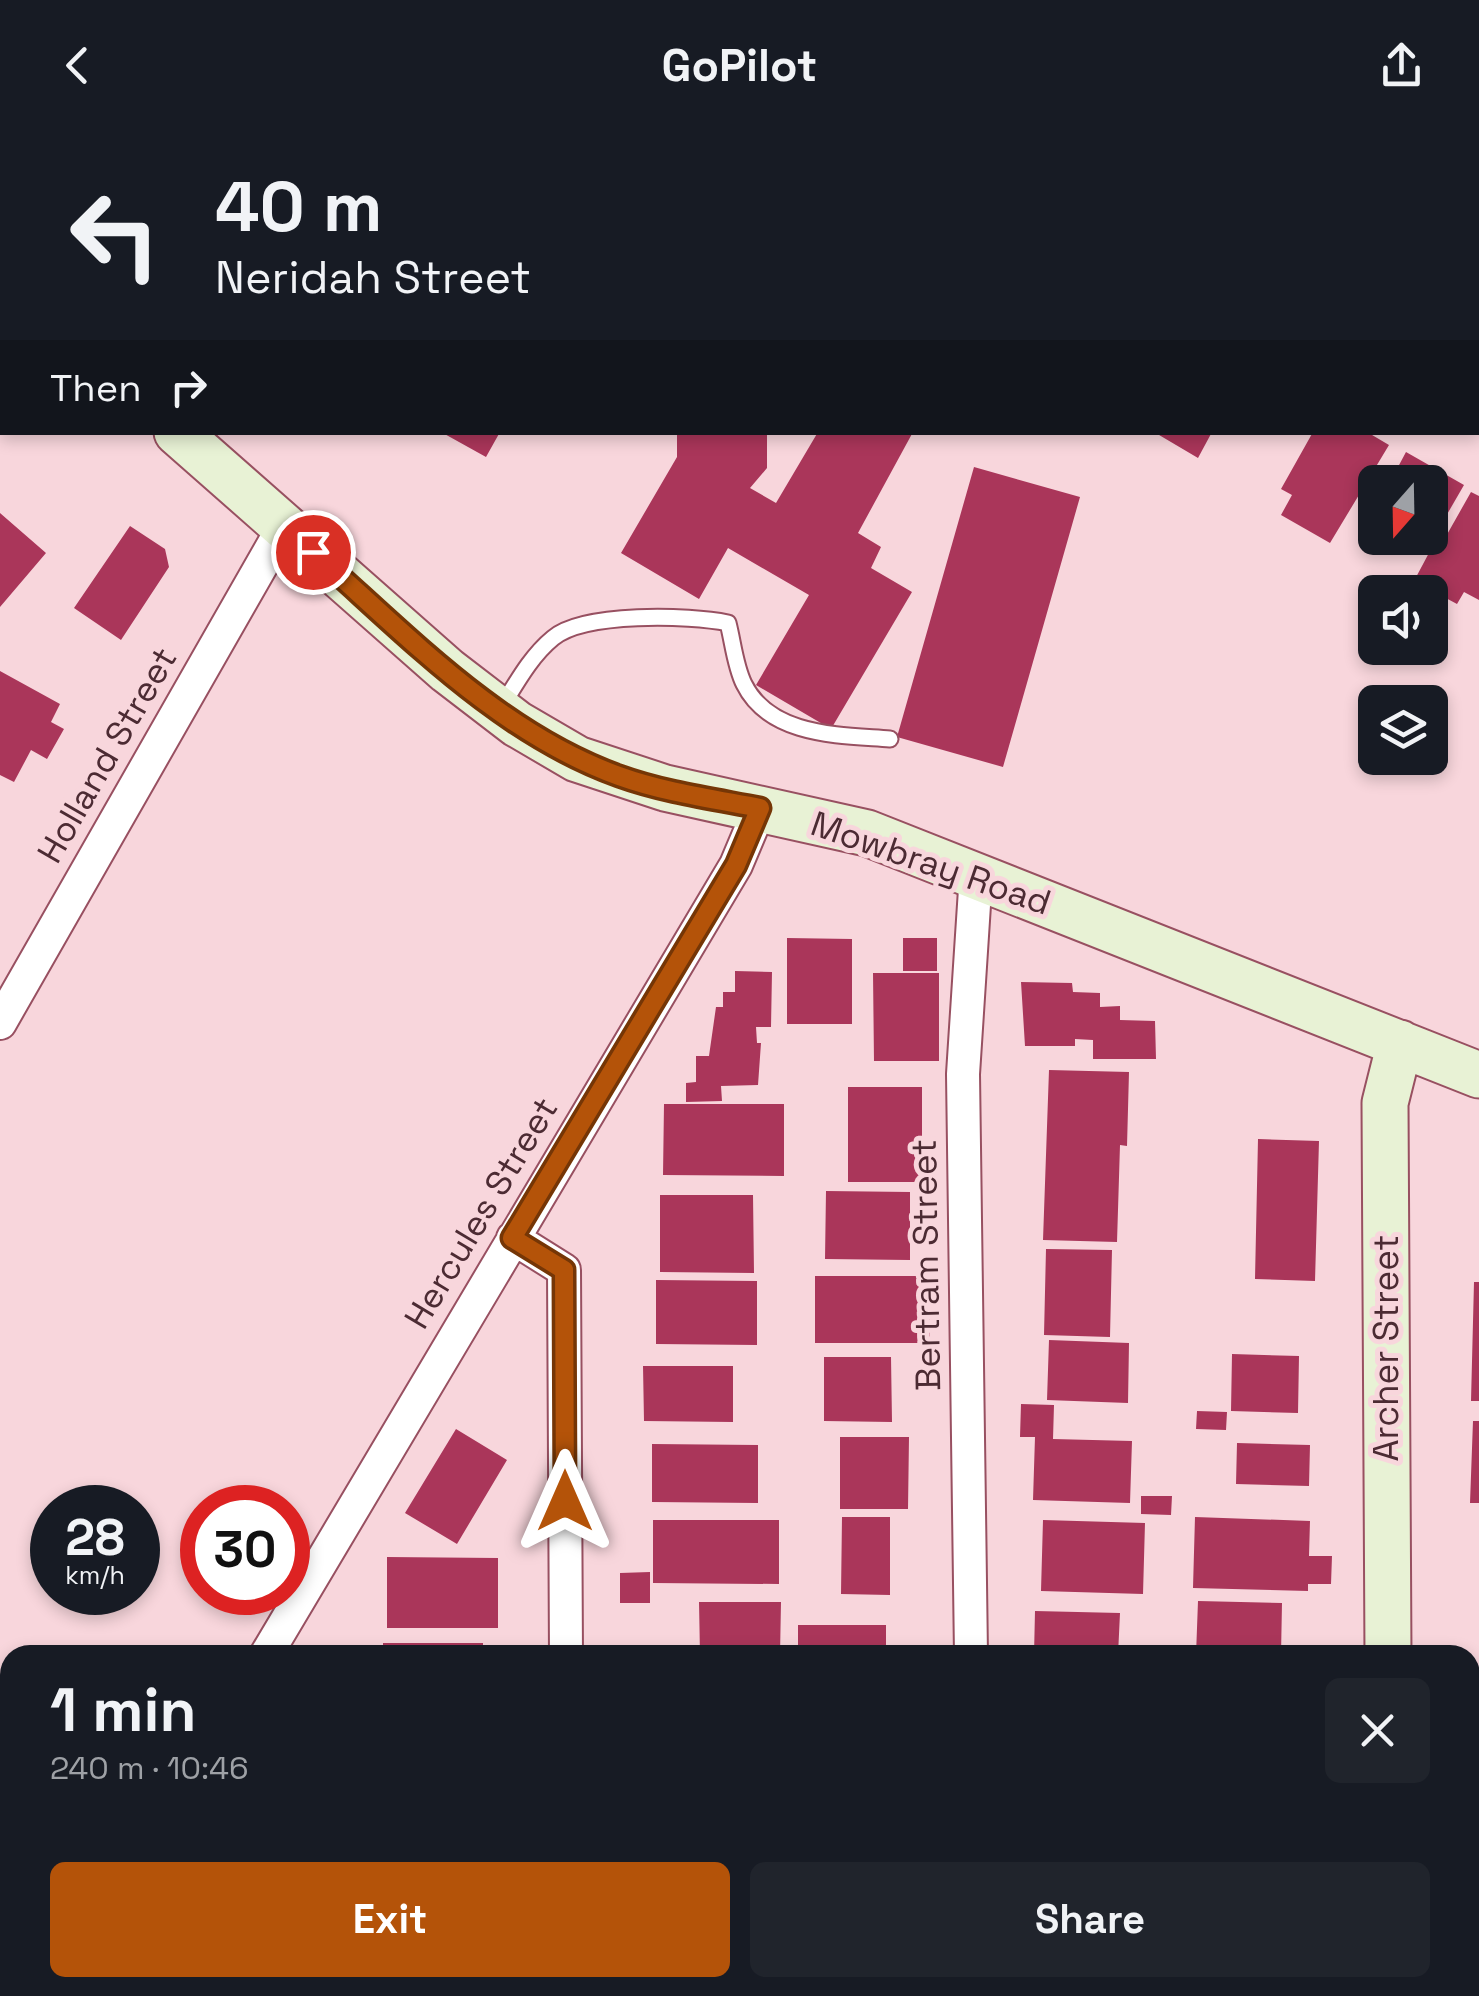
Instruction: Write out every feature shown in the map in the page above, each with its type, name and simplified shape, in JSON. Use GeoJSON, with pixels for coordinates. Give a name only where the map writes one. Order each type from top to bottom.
{"type":"FeatureCollection","features":[{"type":"Feature","properties":{"kind":"main road","name":"Mowbray Road"},"geometry":{"type":"LineString","coordinates":[[179,435],[499,712],[578,759],[621,777],[867,834],[1479,1075]]}},
{"type":"Feature","properties":{"kind":"main road","name":"Archer Street"},"geometry":{"type":"LineString","coordinates":[[1388,1645],[1385,1103],[1400,1042]]}},
{"type":"Feature","properties":{"kind":"street","name":"Holland Street"},"geometry":{"type":"LineString","coordinates":[[0,1022],[284,526]]}},
{"type":"Feature","properties":{"kind":"street","name":"Hercules Street"},"geometry":{"type":"LineString","coordinates":[[272,1645],[736,865],[760,808]]}},
{"type":"Feature","properties":{"kind":"street","name":"Bertram Street"},"geometry":{"type":"LineString","coordinates":[[971,1645],[963,1074],[976,874]]}},
{"type":"Feature","properties":{"kind":"street"},"geometry":{"type":"LineString","coordinates":[[512,1238],[564,1270],[566,1645]]}},
{"type":"Feature","properties":{"kind":"lane"},"geometry":{"type":"LineString","coordinates":[[499,712],[532,660],[557,634],[624,618],[688,615],[728,623],[744,686],[775,717],[816,733],[890,740]]}},
{"type":"Feature","properties":{"kind":"building"},"geometry":{"type":"Polygon","coordinates":[[[446,435],[498,435],[486,457],[446,435]]]}},
{"type":"Feature","properties":{"kind":"building"},"geometry":{"type":"Polygon","coordinates":[[[677,435],[767,435],[767,468],[750,488],[776,503],[816,435],[911,435],[858,533],[881,547],[871,568],[912,592],[831,729],[756,685],[809,595],[728,548],[699,599],[621,553],[677,457],[677,435]]]}},
{"type":"Feature","properties":{"kind":"building"},"geometry":{"type":"Polygon","coordinates":[[[1159,435],[1210,435],[1198,458],[1159,435]]]}},
{"type":"Feature","properties":{"kind":"building"},"geometry":{"type":"Polygon","coordinates":[[[1311,435],[1372,435],[1389,445],[1377,465],[1358,465],[1358,496],[1330,543],[1281,515],[1292,495],[1281,489],[1311,435]]]}},
{"type":"Feature","properties":{"kind":"building"},"geometry":{"type":"Polygon","coordinates":[[[1406,452],[1429,465],[1399,465],[1406,452]]]}},
{"type":"Feature","properties":{"kind":"building"},"geometry":{"type":"Polygon","coordinates":[[[974,467],[1080,497],[1003,767],[897,737],[974,467]]]}},
{"type":"Feature","properties":{"kind":"building"},"geometry":{"type":"Polygon","coordinates":[[[1448,476],[1464,485],[1448,513],[1448,476]]]}},
{"type":"Feature","properties":{"kind":"building"},"geometry":{"type":"Polygon","coordinates":[[[1471,492],[1479,496],[1479,600],[1464,592],[1457,604],[1448,599],[1448,575],[1417,575],[1428,555],[1448,555],[1448,533],[1471,492]]]}},
{"type":"Feature","properties":{"kind":"building"},"geometry":{"type":"Polygon","coordinates":[[[0,513],[46,553],[0,607],[0,513]]]}},
{"type":"Feature","properties":{"kind":"building"},"geometry":{"type":"Polygon","coordinates":[[[130,526],[165,549],[169,567],[121,640],[74,608],[130,526]]]}},
{"type":"Feature","properties":{"kind":"building"},"geometry":{"type":"Polygon","coordinates":[[[0,671],[60,704],[51,722],[64,729],[47,759],[31,750],[14,782],[0,775],[0,671]]]}},
{"type":"Feature","properties":{"kind":"building"},"geometry":{"type":"Polygon","coordinates":[[[787,938],[852,939],[852,1024],[787,1024],[787,938]]]}},
{"type":"Feature","properties":{"kind":"building"},"geometry":{"type":"Polygon","coordinates":[[[903,938],[937,938],[937,971],[903,971],[903,938]]]}},
{"type":"Feature","properties":{"kind":"building"},"geometry":{"type":"Polygon","coordinates":[[[735,971],[772,972],[771,1027],[756,1027],[757,1043],[761,1043],[758,1085],[721,1086],[722,1101],[686,1102],[686,1083],[696,1082],[696,1056],[709,1056],[716,1007],[723,1007],[723,992],[735,992],[735,971]]]}},
{"type":"Feature","properties":{"kind":"building"},"geometry":{"type":"Polygon","coordinates":[[[873,973],[939,973],[939,1061],[874,1061],[873,973]]]}},
{"type":"Feature","properties":{"kind":"building"},"geometry":{"type":"Polygon","coordinates":[[[1021,982],[1072,983],[1073,992],[1100,993],[1100,1007],[1120,1006],[1120,1020],[1155,1021],[1156,1059],[1093,1059],[1093,1040],[1075,1039],[1075,1046],[1025,1046],[1021,982]]]}},
{"type":"Feature","properties":{"kind":"building"},"geometry":{"type":"Polygon","coordinates":[[[1049,1070],[1129,1072],[1127,1146],[1120,1145],[1117,1242],[1043,1240],[1049,1070]]]}},
{"type":"Feature","properties":{"kind":"building"},"geometry":{"type":"Polygon","coordinates":[[[848,1087],[922,1087],[922,1182],[848,1182],[848,1087]]]}},
{"type":"Feature","properties":{"kind":"building"},"geometry":{"type":"Polygon","coordinates":[[[664,1104],[784,1104],[784,1176],[663,1175],[664,1104]]]}},
{"type":"Feature","properties":{"kind":"building"},"geometry":{"type":"Polygon","coordinates":[[[1258,1139],[1319,1141],[1315,1281],[1255,1279],[1258,1139]]]}},
{"type":"Feature","properties":{"kind":"building"},"geometry":{"type":"Polygon","coordinates":[[[826,1191],[910,1192],[910,1260],[825,1259],[826,1191]]]}},
{"type":"Feature","properties":{"kind":"building"},"geometry":{"type":"Polygon","coordinates":[[[660,1195],[753,1195],[754,1273],[660,1272],[660,1195]]]}},
{"type":"Feature","properties":{"kind":"building"},"geometry":{"type":"Polygon","coordinates":[[[1046,1249],[1112,1250],[1110,1337],[1044,1335],[1046,1249]]]}},
{"type":"Feature","properties":{"kind":"building"},"geometry":{"type":"Polygon","coordinates":[[[815,1276],[929,1276],[930,1343],[815,1343],[815,1276]]]}},
{"type":"Feature","properties":{"kind":"building"},"geometry":{"type":"Polygon","coordinates":[[[656,1280],[757,1281],[757,1345],[656,1344],[656,1280]]]}},
{"type":"Feature","properties":{"kind":"building"},"geometry":{"type":"Polygon","coordinates":[[[1474,1282],[1479,1282],[1479,1401],[1471,1401],[1474,1282]]]}},
{"type":"Feature","properties":{"kind":"building"},"geometry":{"type":"Polygon","coordinates":[[[1049,1340],[1129,1343],[1128,1403],[1047,1400],[1049,1340]]]}},
{"type":"Feature","properties":{"kind":"building"},"geometry":{"type":"Polygon","coordinates":[[[1232,1354],[1299,1356],[1298,1413],[1231,1411],[1232,1354]]]}},
{"type":"Feature","properties":{"kind":"building"},"geometry":{"type":"Polygon","coordinates":[[[824,1357],[891,1357],[892,1422],[824,1421],[824,1357]]]}},
{"type":"Feature","properties":{"kind":"building"},"geometry":{"type":"Polygon","coordinates":[[[643,1366],[733,1366],[733,1422],[644,1421],[643,1366]]]}},
{"type":"Feature","properties":{"kind":"building"},"geometry":{"type":"Polygon","coordinates":[[[1021,1404],[1054,1405],[1053,1439],[1132,1441],[1130,1503],[1033,1500],[1035,1437],[1020,1437],[1021,1404]]]}},
{"type":"Feature","properties":{"kind":"building"},"geometry":{"type":"Polygon","coordinates":[[[1197,1411],[1227,1412],[1226,1430],[1196,1429],[1197,1411]]]}},
{"type":"Feature","properties":{"kind":"building"},"geometry":{"type":"Polygon","coordinates":[[[1473,1421],[1479,1421],[1479,1503],[1470,1503],[1473,1421]]]}},
{"type":"Feature","properties":{"kind":"building"},"geometry":{"type":"Polygon","coordinates":[[[456,1429],[507,1460],[457,1544],[405,1513],[456,1429]]]}},
{"type":"Feature","properties":{"kind":"building"},"geometry":{"type":"Polygon","coordinates":[[[840,1437],[909,1437],[908,1509],[840,1509],[840,1437]]]}},
{"type":"Feature","properties":{"kind":"building"},"geometry":{"type":"Polygon","coordinates":[[[1237,1443],[1310,1445],[1309,1486],[1236,1484],[1237,1443]]]}},
{"type":"Feature","properties":{"kind":"building"},"geometry":{"type":"Polygon","coordinates":[[[652,1444],[758,1445],[758,1503],[652,1502],[652,1444]]]}},
{"type":"Feature","properties":{"kind":"building"},"geometry":{"type":"Polygon","coordinates":[[[1141,1496],[1172,1496],[1171,1515],[1141,1514],[1141,1496]]]}},
{"type":"Feature","properties":{"kind":"building"},"geometry":{"type":"Polygon","coordinates":[[[842,1517],[890,1517],[890,1595],[841,1594],[842,1517]]]}},
{"type":"Feature","properties":{"kind":"building"},"geometry":{"type":"Polygon","coordinates":[[[1195,1517],[1310,1521],[1309,1556],[1332,1556],[1331,1584],[1308,1584],[1308,1591],[1193,1588],[1195,1517]]]}},
{"type":"Feature","properties":{"kind":"building"},"geometry":{"type":"Polygon","coordinates":[[[653,1520],[779,1520],[779,1584],[653,1583],[653,1520]]]}},
{"type":"Feature","properties":{"kind":"building"},"geometry":{"type":"Polygon","coordinates":[[[1043,1520],[1145,1523],[1143,1594],[1041,1591],[1043,1520]]]}},
{"type":"Feature","properties":{"kind":"building"},"geometry":{"type":"Polygon","coordinates":[[[387,1557],[498,1558],[498,1628],[387,1628],[387,1557]]]}},
{"type":"Feature","properties":{"kind":"building"},"geometry":{"type":"Polygon","coordinates":[[[650,1572],[650,1603],[620,1603],[620,1573],[650,1572]]]}},
{"type":"Feature","properties":{"kind":"building"},"geometry":{"type":"Polygon","coordinates":[[[1198,1601],[1282,1603],[1281,1645],[1196,1645],[1198,1601]]]}},
{"type":"Feature","properties":{"kind":"building"},"geometry":{"type":"Polygon","coordinates":[[[699,1602],[781,1602],[780,1645],[700,1645],[699,1602]]]}},
{"type":"Feature","properties":{"kind":"building"},"geometry":{"type":"Polygon","coordinates":[[[1035,1611],[1120,1613],[1118,1645],[1034,1645],[1035,1611]]]}},
{"type":"Feature","properties":{"kind":"building"},"geometry":{"type":"Polygon","coordinates":[[[798,1625],[886,1625],[886,1645],[798,1645],[798,1625]]]}},
{"type":"Feature","properties":{"kind":"building"},"geometry":{"type":"Polygon","coordinates":[[[383,1643],[483,1643],[483,1645],[383,1643]]]}},
{"type":"Feature","properties":{"kind":"route"},"geometry":{"type":"LineString","coordinates":[[313,552],[448,671],[536,736],[621,777],[760,808],[736,865],[512,1238],[564,1270],[565,1501]]}}]}
